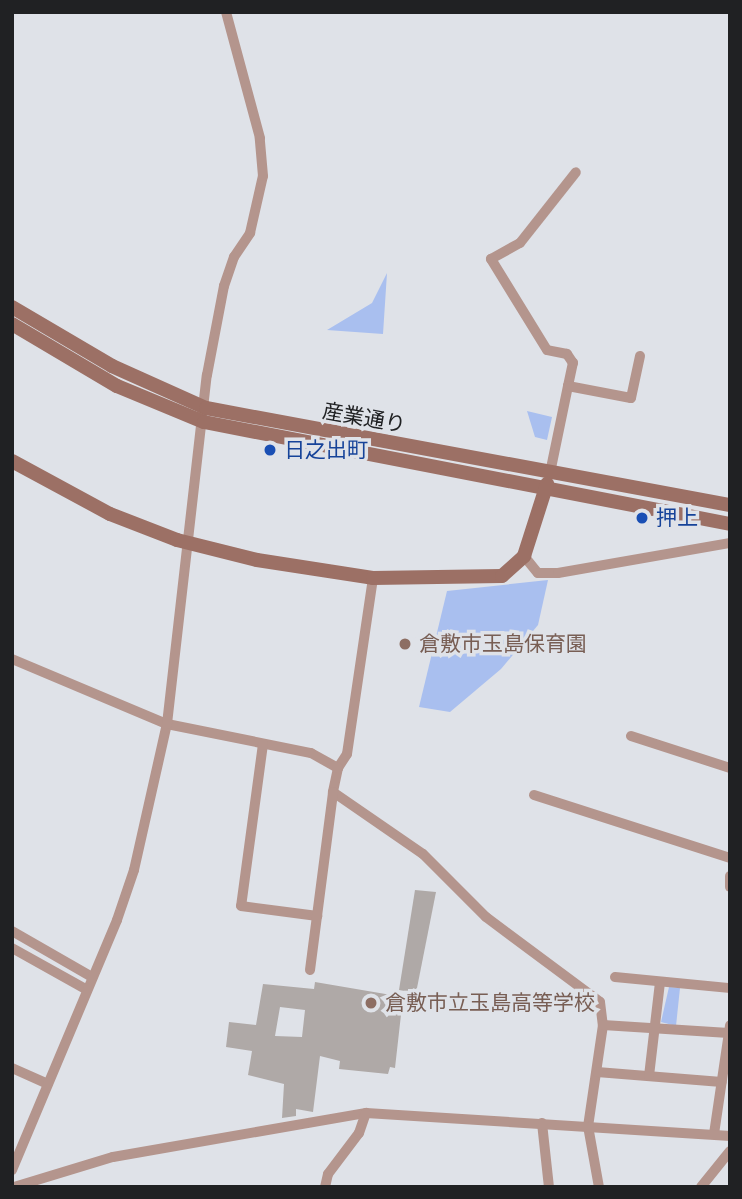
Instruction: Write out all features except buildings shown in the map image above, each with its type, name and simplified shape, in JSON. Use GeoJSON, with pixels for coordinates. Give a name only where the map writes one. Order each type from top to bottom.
{"type":"FeatureCollection","features":[{"type":"Feature","properties":{"kind":"street"},"geometry":{"type":"LineString","coordinates":[[12,1170],[134,870],[167,724],[205,415],[224,286],[234,257],[250,233],[263,176],[260,138],[226,12]]}},
{"type":"Feature","properties":{"kind":"street"},"geometry":{"type":"LineString","coordinates":[[12,461],[46,482],[110,514],[191,543],[257,560],[373,578],[502,576],[524,556],[550,472],[573,363],[567,354],[547,350],[491,259],[520,243],[576,172]]}},
{"type":"Feature","properties":{"kind":"street","name":"産業通り"},"geometry":{"type":"LineString","coordinates":[[12,307],[112,366],[205,415],[550,472],[730,505]]}},
{"type":"Feature","properties":{"kind":"street","name":"産業通り"},"geometry":{"type":"LineString","coordinates":[[12,324],[117,386],[205,415],[544,491],[730,524]]}},
{"type":"Feature","properties":{"kind":"street"},"geometry":{"type":"LineString","coordinates":[[568,386],[631,398],[640,356]]}},
{"type":"Feature","properties":{"kind":"street"},"geometry":{"type":"LineString","coordinates":[[524,556],[538,573],[558,573],[730,543]]}},
{"type":"Feature","properties":{"kind":"street"},"geometry":{"type":"LineString","coordinates":[[310,970],[333,792],[338,768],[347,754],[373,578]]}},
{"type":"Feature","properties":{"kind":"street"},"geometry":{"type":"LineString","coordinates":[[12,659],[167,724],[311,753],[338,768]]}},
{"type":"Feature","properties":{"kind":"street"},"geometry":{"type":"LineString","coordinates":[[631,736],[730,768]]}},
{"type":"Feature","properties":{"kind":"street"},"geometry":{"type":"LineString","coordinates":[[263,744],[241,906],[317,916]]}},
{"type":"Feature","properties":{"kind":"street"},"geometry":{"type":"LineString","coordinates":[[333,792],[423,854],[486,917],[596,997],[604,1010],[588,1126],[599,1187]]}},
{"type":"Feature","properties":{"kind":"street"},"geometry":{"type":"LineString","coordinates":[[534,795],[730,858]]}},
{"type":"Feature","properties":{"kind":"street"},"geometry":{"type":"LineString","coordinates":[[730,876],[730,887]]}},
{"type":"Feature","properties":{"kind":"street"},"geometry":{"type":"LineString","coordinates":[[12,931],[92,977]]}},
{"type":"Feature","properties":{"kind":"street"},"geometry":{"type":"LineString","coordinates":[[12,948],[87,990]]}},
{"type":"Feature","properties":{"kind":"street"},"geometry":{"type":"LineString","coordinates":[[615,977],[730,988]]}},
{"type":"Feature","properties":{"kind":"street"},"geometry":{"type":"LineString","coordinates":[[649,1076],[660,983]]}},
{"type":"Feature","properties":{"kind":"street"},"geometry":{"type":"LineString","coordinates":[[603,1024],[729,1029],[714,1134]]}},
{"type":"Feature","properties":{"kind":"street"},"geometry":{"type":"LineString","coordinates":[[12,1068],[48,1084]]}},
{"type":"Feature","properties":{"kind":"street"},"geometry":{"type":"LineString","coordinates":[[597,1072],[722,1082]]}},
{"type":"Feature","properties":{"kind":"street"},"geometry":{"type":"LineString","coordinates":[[14,1187],[113,1157],[366,1113],[730,1136]]}},
{"type":"Feature","properties":{"kind":"street"},"geometry":{"type":"LineString","coordinates":[[325,1187],[328,1174],[359,1133],[366,1113]]}},
{"type":"Feature","properties":{"kind":"street"},"geometry":{"type":"LineString","coordinates":[[542,1123],[549,1187]]}},
{"type":"Feature","properties":{"kind":"street"},"geometry":{"type":"LineString","coordinates":[[701,1187],[730,1151]]}},
{"type":"Feature","properties":{"kind":"shaded area"},"geometry":{"type":"Polygon","coordinates":[[[387,273],[383,334],[327,330],[372,303],[387,273]]]}},
{"type":"Feature","properties":{"kind":"shaded area"},"geometry":{"type":"Polygon","coordinates":[[[527,411],[552,417],[547,440],[535,437],[527,411]]]}},
{"type":"Feature","properties":{"kind":"shaded area"},"geometry":{"type":"Polygon","coordinates":[[[548,580],[538,625],[501,669],[450,712],[419,707],[447,591],[548,580]]]}},
{"type":"Feature","properties":{"kind":"shaded area"},"geometry":{"type":"Polygon","coordinates":[[[669,987],[680,988],[676,1026],[661,1022],[669,987]]]}},
{"type":"Feature","properties":{"kind":"place","name":"日之出町"},"geometry":{"type":"Point","coordinates":[270,450]}},
{"type":"Feature","properties":{"kind":"place","name":"押上"},"geometry":{"type":"Point","coordinates":[642,518]}},
{"type":"Feature","properties":{"kind":"place","name":"倉敷市玉島保育園"},"geometry":{"type":"Point","coordinates":[405,644]}},
{"type":"Feature","properties":{"kind":"place","name":"倉敷市立玉島高等学校"},"geometry":{"type":"Point","coordinates":[371,1003]}}]}
